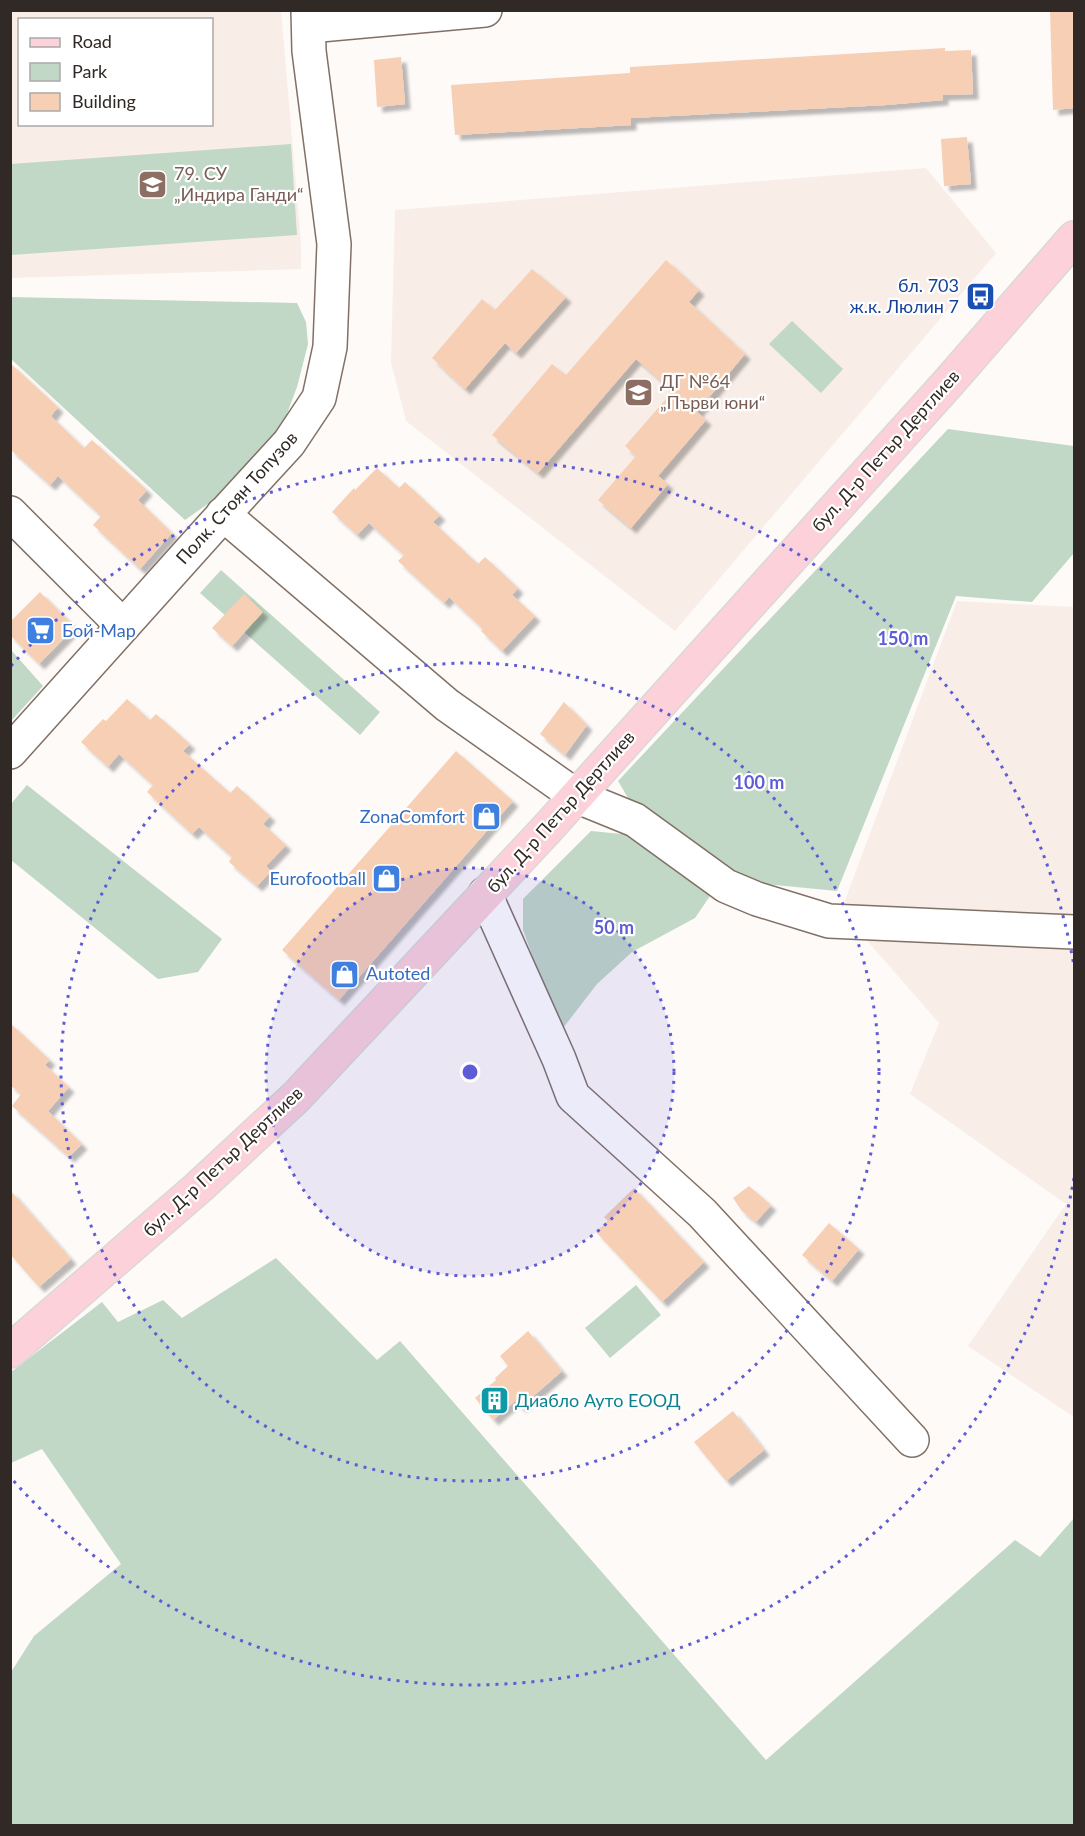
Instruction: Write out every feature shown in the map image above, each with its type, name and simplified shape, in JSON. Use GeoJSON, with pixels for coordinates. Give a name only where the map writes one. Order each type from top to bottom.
{"type":"FeatureCollection","features":[{"type":"Feature","properties":{"kind":"main road","name":"бул. Д-р Петър Дертлиев"},"geometry":{"type":"LineString","coordinates":[[10,1351],[199,1187],[296,1097],[576,796],[950,382],[1074,238]]}},
{"type":"Feature","properties":{"kind":"street"},"geometry":{"type":"LineString","coordinates":[[308,18],[485,10]]}},
{"type":"Feature","properties":{"kind":"street","name":"Полк. Стоян Топузов"},"geometry":{"type":"LineString","coordinates":[[10,752],[289,443],[319,398],[330,347],[334,244],[309,51],[308,18]]}},
{"type":"Feature","properties":{"kind":"street"},"geometry":{"type":"LineString","coordinates":[[10,513],[123,626]]}},
{"type":"Feature","properties":{"kind":"street"},"geometry":{"type":"LineString","coordinates":[[223,514],[447,705],[576,796],[635,820],[726,886],[757,899],[829,921],[1074,932]]}},
{"type":"Feature","properties":{"kind":"street"},"geometry":{"type":"LineString","coordinates":[[485,894],[559,1059],[573,1096],[702,1213],[912,1440]]}},
{"type":"Feature","properties":{"kind":"shaded area","name":"79. СУ „Индира Ганди“"},"geometry":{"type":"Polygon","coordinates":[[[10,11],[281,11],[301,243],[301,269],[11,278],[10,11]]]}},
{"type":"Feature","properties":{"kind":"shaded area","name":"ДГ №64 „Първи юни“"},"geometry":{"type":"Polygon","coordinates":[[[926,168],[996,253],[675,631],[406,421],[391,362],[395,210],[926,168]]]}},
{"type":"Feature","properties":{"kind":"shaded area"},"geometry":{"type":"Polygon","coordinates":[[[957,601],[1074,607],[1074,1417],[968,1346],[1066,1204],[910,1094],[939,1023],[841,911],[957,601]]]}},
{"type":"Feature","properties":{"kind":"green space"},"geometry":{"type":"Polygon","coordinates":[[[291,144],[297,235],[11,255],[11,164],[291,144]]]}},
{"type":"Feature","properties":{"kind":"green space"},"geometry":{"type":"Polygon","coordinates":[[[10,297],[297,303],[306,322],[308,344],[297,387],[282,427],[222,494],[185,520],[11,359],[10,297]]]}},
{"type":"Feature","properties":{"kind":"green space"},"geometry":{"type":"Polygon","coordinates":[[[792,321],[843,369],[821,393],[769,344],[792,321]]]}},
{"type":"Feature","properties":{"kind":"green space"},"geometry":{"type":"Polygon","coordinates":[[[948,429],[1074,446],[1074,553],[1032,602],[956,596],[837,891],[733,881],[637,813],[618,781],[948,429]]]}},
{"type":"Feature","properties":{"kind":"green space"},"geometry":{"type":"Polygon","coordinates":[[[221,570],[380,712],[360,735],[200,593],[221,570]]]}},
{"type":"Feature","properties":{"kind":"green space"},"geometry":{"type":"Polygon","coordinates":[[[11,650],[43,686],[11,721],[11,650]]]}},
{"type":"Feature","properties":{"kind":"green space"},"geometry":{"type":"Polygon","coordinates":[[[27,785],[222,939],[198,972],[158,979],[11,860],[11,804],[27,785]]]}},
{"type":"Feature","properties":{"kind":"green space"},"geometry":{"type":"Polygon","coordinates":[[[591,831],[632,835],[714,890],[695,918],[632,952],[597,984],[560,1032],[523,930],[523,899],[591,831]]]}},
{"type":"Feature","properties":{"kind":"green space"},"geometry":{"type":"Polygon","coordinates":[[[276,1258],[377,1360],[400,1341],[766,1760],[1015,1540],[1040,1557],[1074,1518],[1074,1825],[11,1825],[11,1672],[34,1636],[121,1564],[42,1449],[11,1463],[11,1372],[102,1302],[118,1322],[163,1300],[182,1318],[276,1258]]]}},
{"type":"Feature","properties":{"kind":"green space"},"geometry":{"type":"Polygon","coordinates":[[[636,1285],[661,1315],[610,1358],[585,1328],[636,1285]]]}},
{"type":"Feature","properties":{"kind":"building"},"geometry":{"type":"Polygon","coordinates":[[[1050,10],[1074,10],[1074,108],[1053,110],[1050,10]]]}},
{"type":"Feature","properties":{"kind":"building"},"geometry":{"type":"Polygon","coordinates":[[[945,48],[945,51],[971,50],[973,94],[943,95],[943,100],[886,105],[631,118],[631,125],[455,135],[451,85],[630,73],[630,67],[945,48]]]}},
{"type":"Feature","properties":{"kind":"building"},"geometry":{"type":"Polygon","coordinates":[[[401,57],[405,104],[377,107],[374,60],[401,57]]]}},
{"type":"Feature","properties":{"kind":"building"},"geometry":{"type":"Polygon","coordinates":[[[967,137],[971,184],[944,186],[941,139],[967,137]]]}},
{"type":"Feature","properties":{"kind":"building"},"geometry":{"type":"Polygon","coordinates":[[[666,260],[699,290],[689,302],[745,354],[697,412],[706,420],[658,476],[668,484],[631,528],[598,500],[636,456],[625,446],[673,391],[636,359],[538,473],[492,435],[552,364],[566,375],[666,260]]]}},
{"type":"Feature","properties":{"kind":"building"},"geometry":{"type":"Polygon","coordinates":[[[532,269],[566,297],[516,353],[505,343],[465,389],[432,358],[482,299],[495,310],[532,269]]]}},
{"type":"Feature","properties":{"kind":"building"},"geometry":{"type":"Polygon","coordinates":[[[10,363],[58,407],[51,416],[84,448],[92,440],[147,490],[138,500],[172,533],[140,569],[93,525],[101,516],[58,476],[50,485],[10,449],[10,363]]]}},
{"type":"Feature","properties":{"kind":"building"},"geometry":{"type":"Polygon","coordinates":[[[377,468],[399,488],[405,482],[440,515],[433,522],[478,564],[485,557],[518,588],[512,595],[535,616],[502,651],[481,631],[483,629],[449,597],[444,603],[398,561],[404,555],[369,523],[357,535],[332,512],[377,468]]]}},
{"type":"Feature","properties":{"kind":"building","name":"Бой-Мар"},"geometry":{"type":"Polygon","coordinates":[[[40,592],[75,627],[39,664],[10,635],[10,622],[40,592]]]}},
{"type":"Feature","properties":{"kind":"building"},"geometry":{"type":"Polygon","coordinates":[[[244,594],[263,612],[232,646],[212,628],[244,594]]]}},
{"type":"Feature","properties":{"kind":"building"},"geometry":{"type":"Polygon","coordinates":[[[127,699],[150,720],[156,714],[190,744],[183,751],[230,793],[237,786],[270,816],[263,824],[286,845],[266,866],[271,871],[257,886],[229,862],[232,857],[199,827],[192,834],[147,792],[153,785],[119,754],[108,767],[81,742],[127,699]]]}},
{"type":"Feature","properties":{"kind":"building"},"geometry":{"type":"Polygon","coordinates":[[[564,702],[587,725],[565,755],[540,734],[564,702]]]}},
{"type":"Feature","properties":{"kind":"building"},"geometry":{"type":"Polygon","coordinates":[[[456,751],[513,801],[339,1000],[282,950],[456,751]]]}},
{"type":"Feature","properties":{"kind":"building"},"geometry":{"type":"Polygon","coordinates":[[[10,1023],[50,1060],[45,1065],[69,1087],[48,1111],[82,1144],[69,1157],[12,1106],[21,1094],[10,1085],[10,1023]]]}},
{"type":"Feature","properties":{"kind":"building"},"geometry":{"type":"Polygon","coordinates":[[[749,1186],[771,1205],[756,1222],[742,1211],[733,1198],[749,1186]]]}},
{"type":"Feature","properties":{"kind":"building"},"geometry":{"type":"Polygon","coordinates":[[[634,1188],[704,1262],[662,1302],[596,1232],[608,1221],[604,1217],[634,1188]]]}},
{"type":"Feature","properties":{"kind":"building"},"geometry":{"type":"Polygon","coordinates":[[[10,1190],[71,1259],[39,1287],[10,1254],[10,1190]]]}},
{"type":"Feature","properties":{"kind":"building"},"geometry":{"type":"Polygon","coordinates":[[[829,1223],[859,1249],[832,1281],[802,1255],[829,1223]]]}},
{"type":"Feature","properties":{"kind":"building"},"geometry":{"type":"Polygon","coordinates":[[[528,1331],[562,1371],[521,1407],[515,1401],[493,1420],[475,1398],[508,1366],[500,1356],[528,1331]]]}},
{"type":"Feature","properties":{"kind":"building"},"geometry":{"type":"Polygon","coordinates":[[[733,1411],[764,1450],[726,1481],[694,1442],[733,1411]]]}},
{"type":"Feature","properties":{"kind":"place","name":"79. СУ „Индира Ганди“"},"geometry":{"type":"Point","coordinates":[153,184]}},
{"type":"Feature","properties":{"kind":"place","name":"бл. 703 ж.к. Люлин 7"},"geometry":{"type":"Point","coordinates":[980,296]}},
{"type":"Feature","properties":{"kind":"place","name":"ДГ №64 „Първи юни“"},"geometry":{"type":"Point","coordinates":[639,392]}},
{"type":"Feature","properties":{"kind":"place","name":"Бой-Мар"},"geometry":{"type":"Point","coordinates":[41,631]}},
{"type":"Feature","properties":{"kind":"place","name":"ZonaComfort"},"geometry":{"type":"Point","coordinates":[486,817]}},
{"type":"Feature","properties":{"kind":"place","name":"Eurofootball"},"geometry":{"type":"Point","coordinates":[387,879]}},
{"type":"Feature","properties":{"kind":"place","name":"Autoted"},"geometry":{"type":"Point","coordinates":[345,974]}},
{"type":"Feature","properties":{"kind":"place","name":"Диабло Ауто ЕООД"},"geometry":{"type":"Point","coordinates":[494,1401]}}]}
